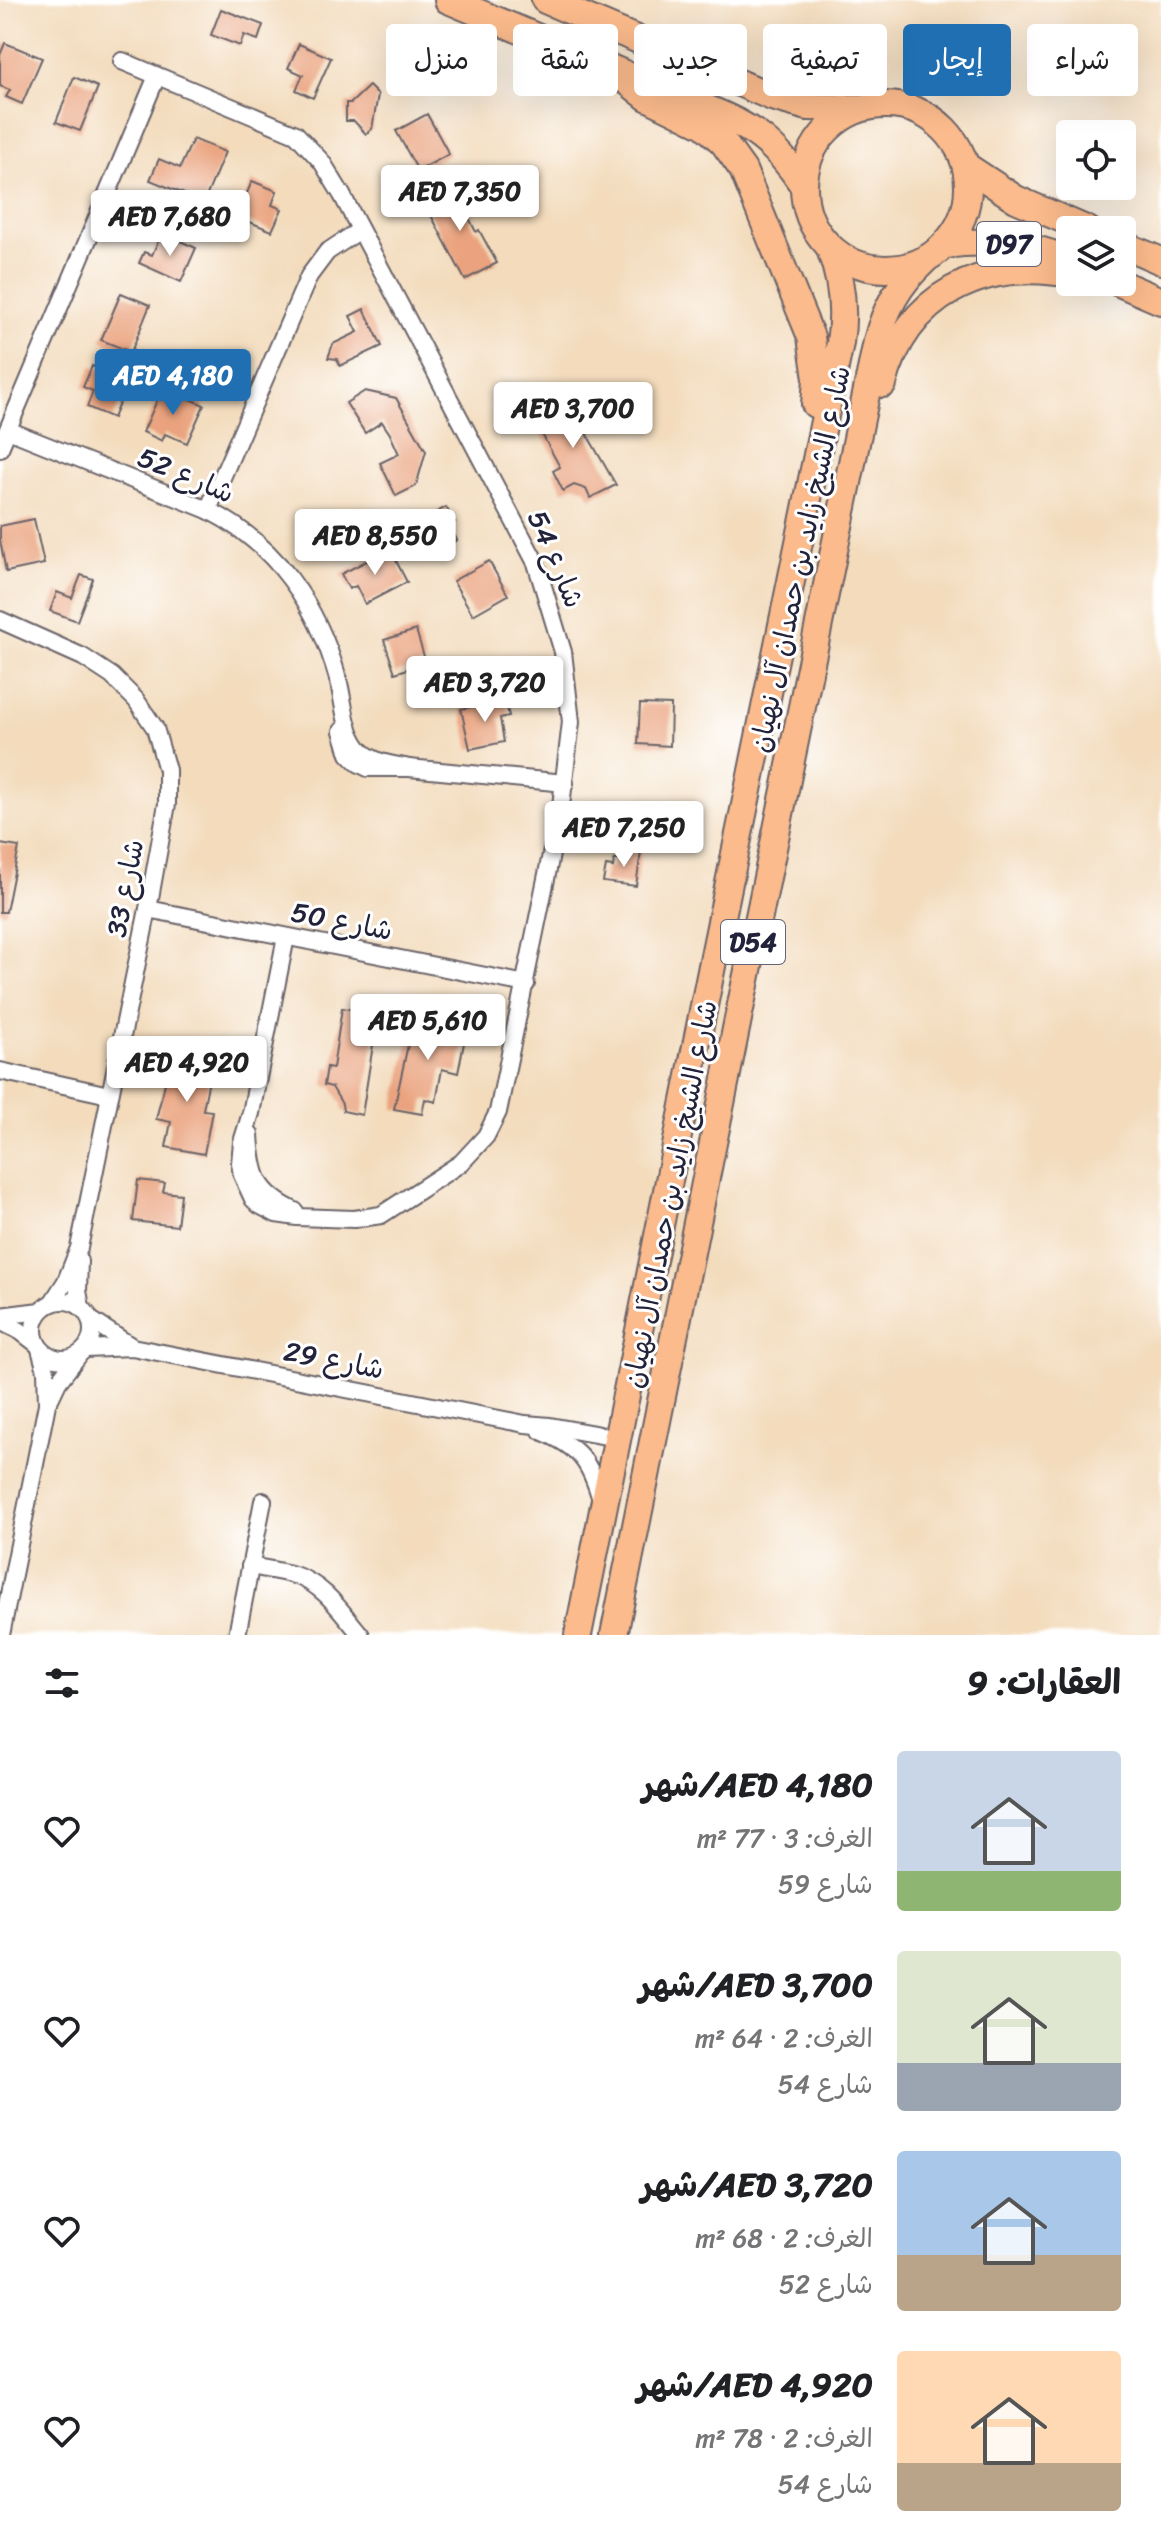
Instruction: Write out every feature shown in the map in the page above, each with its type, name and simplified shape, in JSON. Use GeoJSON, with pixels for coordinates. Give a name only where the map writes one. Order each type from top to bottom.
{"type":"FeatureCollection","features":[{"type":"Feature","properties":{"kind":"main road"},"geometry":{"type":"LineString","coordinates":[[448,0],[513,27]]}},
{"type":"Feature","properties":{"kind":"main road"},"geometry":{"type":"LineString","coordinates":[[545,0],[772,97],[808,107],[827,108],[874,106],[898,106],[921,112],[941,125],[957,144],[966,166],[969,187],[967,208],[958,228],[945,245],[924,261],[900,269],[875,269],[851,263],[830,249],[815,230],[805,208],[803,185],[809,157],[824,132],[846,114],[874,106]]}},
{"type":"Feature","properties":{"kind":"main road"},"geometry":{"type":"LineString","coordinates":[[618,72],[747,127],[772,145],[803,185]]}},
{"type":"Feature","properties":{"kind":"main road"},"geometry":{"type":"LineString","coordinates":[[618,74],[647,97],[704,125],[723,142],[743,170],[811,337],[816,392],[805,454],[813,473]]}},
{"type":"Feature","properties":{"kind":"main road","name":"D97"},"geometry":{"type":"LineString","coordinates":[[966,166],[1016,199],[1056,216]]}},
{"type":"Feature","properties":{"kind":"main road","name":"D97"},"geometry":{"type":"LineString","coordinates":[[945,245],[969,242],[1018,245],[1056,256]]}},
{"type":"Feature","properties":{"kind":"main road","name":"شارع الشيخ زايد بن حمدان آل نهيان"},"geometry":{"type":"LineString","coordinates":[[578,1635],[842,326],[842,291],[830,249]]}},
{"type":"Feature","properties":{"kind":"main road"},"geometry":{"type":"LineString","coordinates":[[1136,250],[1161,261]]}},
{"type":"Feature","properties":{"kind":"main road","name":"شارع الشيخ زايد بن حمدان آل نهيان"},"geometry":{"type":"LineString","coordinates":[[614,1635],[881,325],[894,296],[924,261]]}},
{"type":"Feature","properties":{"kind":"main road"},"geometry":{"type":"LineString","coordinates":[[853,461],[866,445],[896,347],[926,309],[966,283],[1004,271],[1038,269],[1056,272]]}},
{"type":"Feature","properties":{"kind":"main road"},"geometry":{"type":"LineString","coordinates":[[1136,290],[1161,301]]}},
{"type":"Feature","properties":{"kind":"main road"},"geometry":{"type":"LineString","coordinates":[[617,1438],[637,1456],[630,1502],[634,1535]]}},
{"type":"Feature","properties":{"kind":"street","name":"شارع 54"},"geometry":{"type":"LineString","coordinates":[[122,61],[296,134],[333,178],[536,563],[556,622],[568,685],[571,722],[565,783],[498,1112],[486,1136],[470,1155],[381,1215],[363,1219],[307,1217],[277,1202],[259,1183],[251,1157],[251,1113],[286,937]]}},
{"type":"Feature","properties":{"kind":"street"},"geometry":{"type":"LineString","coordinates":[[0,448],[157,76]]}},
{"type":"Feature","properties":{"kind":"street"},"geometry":{"type":"LineString","coordinates":[[208,510],[309,276],[327,252],[360,230]]}},
{"type":"Feature","properties":{"kind":"street","name":"شارع 52"},"geometry":{"type":"LineString","coordinates":[[8,430],[208,510],[255,540],[291,578],[318,622],[333,660],[352,736],[363,752],[378,761],[409,768],[565,783]]}},
{"type":"Feature","properties":{"kind":"street","name":"شارع 33"},"geometry":{"type":"LineString","coordinates":[[0,620],[98,665],[131,694],[155,728],[165,755],[169,786],[148,909],[79,1248],[78,1291],[86,1314]]}},
{"type":"Feature","properties":{"kind":"street","name":"شارع 50"},"geometry":{"type":"LineString","coordinates":[[148,909],[526,984]]}},
{"type":"Feature","properties":{"kind":"street"},"geometry":{"type":"LineString","coordinates":[[0,1071],[109,1095]]}},
{"type":"Feature","properties":{"kind":"street","name":"شارع 33"},"geometry":{"type":"LineString","coordinates":[[46,1307],[66,1281],[79,1248]]}},
{"type":"Feature","properties":{"kind":"street"},"geometry":{"type":"LineString","coordinates":[[0,1319],[67,1301],[86,1314],[92,1336],[58,1382],[47,1404],[7,1566],[1,1635]]}},
{"type":"Feature","properties":{"kind":"street"},"geometry":{"type":"LineString","coordinates":[[46,1307],[34,1326],[46,1371],[47,1404]]}},
{"type":"Feature","properties":{"kind":"street","name":"شارع 29"},"geometry":{"type":"LineString","coordinates":[[86,1314],[132,1347]]}},
{"type":"Feature","properties":{"kind":"street"},"geometry":{"type":"LineString","coordinates":[[0,1319],[53,1358],[62,1360],[82,1352]]}},
{"type":"Feature","properties":{"kind":"street","name":"شارع 29"},"geometry":{"type":"LineString","coordinates":[[82,1352],[132,1347],[525,1424],[617,1438]]}},
{"type":"Feature","properties":{"kind":"street","name":"شارع 29"},"geometry":{"type":"LineString","coordinates":[[525,1424],[566,1442],[581,1456],[594,1477],[604,1508]]}},
{"type":"Feature","properties":{"kind":"street"},"geometry":{"type":"LineString","coordinates":[[237,1635],[263,1501]]}},
{"type":"Feature","properties":{"kind":"street"},"geometry":{"type":"LineString","coordinates":[[250,1566],[297,1576],[309,1582],[335,1604],[361,1635]]}},
{"type":"Feature","properties":{"kind":"building"},"geometry":{"type":"Polygon","coordinates":[[[221,9],[263,25],[258,40],[244,35],[240,46],[211,35],[221,9]]]}},
{"type":"Feature","properties":{"kind":"building"},"geometry":{"type":"Polygon","coordinates":[[[5,43],[42,58],[22,104],[6,97],[10,90],[0,86],[0,55],[5,43]]]}},
{"type":"Feature","properties":{"kind":"building"},"geometry":{"type":"Polygon","coordinates":[[[299,44],[331,58],[313,98],[296,90],[303,75],[288,68],[299,44]]]}},
{"type":"Feature","properties":{"kind":"building"},"geometry":{"type":"Polygon","coordinates":[[[74,77],[98,87],[80,131],[56,122],[74,77]]]}},
{"type":"Feature","properties":{"kind":"building"},"geometry":{"type":"Polygon","coordinates":[[[369,86],[378,95],[372,129],[366,134],[354,121],[346,121],[346,103],[351,103],[369,86]]]}},
{"type":"Feature","properties":{"kind":"building"},"geometry":{"type":"Polygon","coordinates":[[[427,114],[449,154],[418,171],[396,131],[427,114]]]}},
{"type":"Feature","properties":{"kind":"building"},"geometry":{"type":"Polygon","coordinates":[[[193,139],[225,152],[204,202],[150,180],[159,159],[180,168],[193,139]]]}},
{"type":"Feature","properties":{"kind":"building"},"geometry":{"type":"Polygon","coordinates":[[[252,181],[277,191],[272,205],[282,209],[272,231],[237,217],[252,181]]]}},
{"type":"Feature","properties":{"kind":"building"},"geometry":{"type":"Polygon","coordinates":[[[453,186],[476,232],[479,230],[497,263],[465,280],[423,200],[453,186]]]}},
{"type":"Feature","properties":{"kind":"building"},"geometry":{"type":"Polygon","coordinates":[[[162,233],[196,248],[181,282],[139,263],[144,252],[152,255],[162,233]]]}},
{"type":"Feature","properties":{"kind":"building"},"geometry":{"type":"Polygon","coordinates":[[[121,293],[150,305],[131,352],[101,340],[121,293]]]}},
{"type":"Feature","properties":{"kind":"building"},"geometry":{"type":"Polygon","coordinates":[[[364,309],[382,346],[340,366],[337,359],[328,358],[333,344],[358,332],[350,316],[364,309]]]}},
{"type":"Feature","properties":{"kind":"building"},"geometry":{"type":"Polygon","coordinates":[[[92,366],[129,380],[113,418],[87,407],[93,391],[83,387],[92,366]]]}},
{"type":"Feature","properties":{"kind":"building"},"geometry":{"type":"Polygon","coordinates":[[[163,387],[204,405],[187,443],[165,434],[162,441],[143,432],[163,387]]]}},
{"type":"Feature","properties":{"kind":"building"},"geometry":{"type":"Polygon","coordinates":[[[365,391],[396,398],[426,451],[416,486],[396,496],[380,463],[399,454],[390,434],[382,422],[365,433],[346,403],[365,391]]]}},
{"type":"Feature","properties":{"kind":"building"},"geometry":{"type":"Polygon","coordinates":[[[566,398],[616,485],[590,498],[586,489],[574,485],[563,491],[553,471],[560,467],[532,416],[566,398]]]}},
{"type":"Feature","properties":{"kind":"building"},"geometry":{"type":"Polygon","coordinates":[[[446,507],[455,522],[449,525],[457,540],[428,556],[411,526],[446,507]]]}},
{"type":"Feature","properties":{"kind":"building"},"geometry":{"type":"Polygon","coordinates":[[[34,519],[44,564],[6,572],[0,526],[34,519]]]}},
{"type":"Feature","properties":{"kind":"building"},"geometry":{"type":"Polygon","coordinates":[[[390,549],[407,582],[365,604],[356,586],[349,589],[341,574],[390,549]]]}},
{"type":"Feature","properties":{"kind":"building"},"geometry":{"type":"Polygon","coordinates":[[[489,561],[508,595],[473,615],[453,581],[489,561]]]}},
{"type":"Feature","properties":{"kind":"building"},"geometry":{"type":"Polygon","coordinates":[[[81,575],[93,579],[77,621],[50,611],[57,592],[72,598],[81,575]]]}},
{"type":"Feature","properties":{"kind":"building"},"geometry":{"type":"Polygon","coordinates":[[[416,630],[426,663],[395,673],[384,640],[416,630]]]}},
{"type":"Feature","properties":{"kind":"building"},"geometry":{"type":"Polygon","coordinates":[[[505,700],[509,716],[500,718],[504,742],[470,749],[461,709],[505,700]]]}},
{"type":"Feature","properties":{"kind":"building"},"geometry":{"type":"Polygon","coordinates":[[[640,704],[671,705],[670,746],[638,744],[640,704]]]}},
{"type":"Feature","properties":{"kind":"building"},"geometry":{"type":"Polygon","coordinates":[[[0,844],[19,847],[6,912],[0,912],[0,844]]]}},
{"type":"Feature","properties":{"kind":"building"},"geometry":{"type":"Polygon","coordinates":[[[621,849],[641,852],[636,886],[603,882],[606,866],[613,867],[614,860],[619,860],[621,849]]]}},
{"type":"Feature","properties":{"kind":"building"},"geometry":{"type":"Polygon","coordinates":[[[342,1008],[378,1013],[362,1115],[343,1111],[332,1087],[324,1085],[327,1067],[333,1068],[342,1008]]]}},
{"type":"Feature","properties":{"kind":"building"},"geometry":{"type":"Polygon","coordinates":[[[414,1017],[467,1028],[458,1073],[442,1069],[436,1102],[425,1099],[422,1114],[394,1109],[414,1017]]]}},
{"type":"Feature","properties":{"kind":"building"},"geometry":{"type":"Polygon","coordinates":[[[184,1054],[213,1059],[203,1110],[212,1111],[204,1154],[166,1147],[171,1122],[156,1119],[170,1063],[182,1065],[184,1054]]]}},
{"type":"Feature","properties":{"kind":"building"},"geometry":{"type":"Polygon","coordinates":[[[138,1180],[165,1183],[163,1192],[181,1194],[177,1226],[133,1221],[138,1180]]]}}]}
